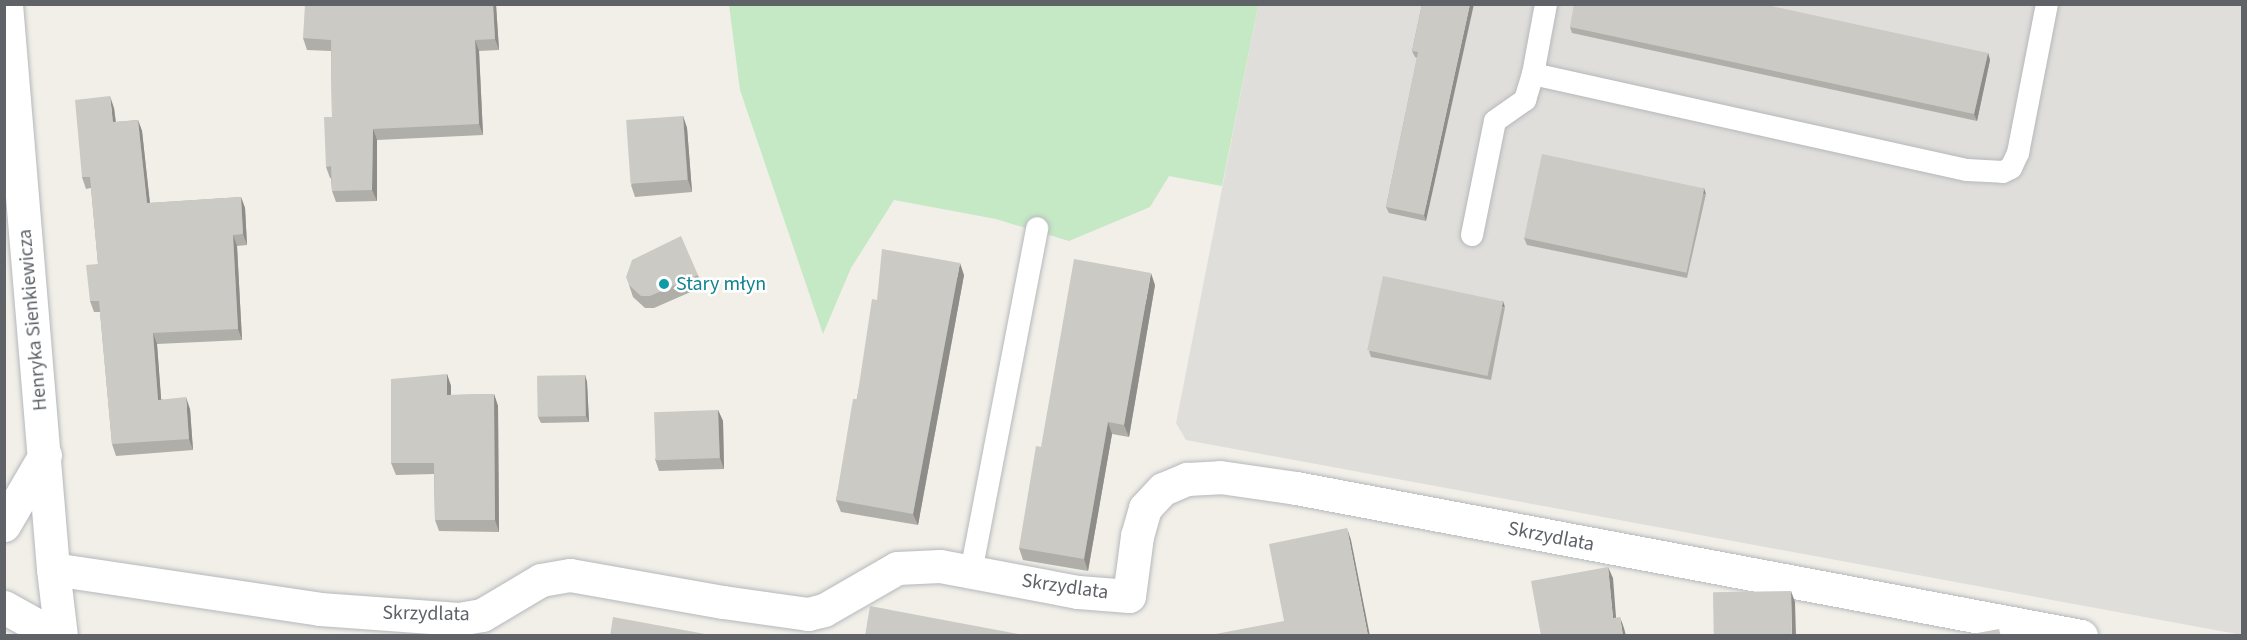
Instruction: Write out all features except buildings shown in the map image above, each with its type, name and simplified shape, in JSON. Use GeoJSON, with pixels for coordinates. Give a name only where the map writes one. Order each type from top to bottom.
{"type":"FeatureCollection","features":[{"type":"Feature","properties":{"kind":"street","name":"Henryka Sienkiewicza"},"geometry":{"type":"LineString","coordinates":[[6,4],[53,569],[62,636]]}},
{"type":"Feature","properties":{"kind":"street"},"geometry":{"type":"LineString","coordinates":[[4,525],[45,455]]}},
{"type":"Feature","properties":{"kind":"street","name":"Skrzydlata"},"geometry":{"type":"LineString","coordinates":[[53,569],[320,609],[459,619],[482,615],[541,580],[570,575],[723,602],[808,614],[824,610],[897,568],[940,566],[1078,592],[1130,596],[1137,536],[1145,508],[1163,489],[1187,479],[1220,477],[1296,488],[2081,636]]}},
{"type":"Feature","properties":{"kind":"street"},"geometry":{"type":"LineString","coordinates":[[4,607],[57,636]]}},
{"type":"Feature","properties":{"kind":"lane"},"geometry":{"type":"LineString","coordinates":[[1472,235],[1495,121],[1525,100],[1533,74],[1546,4]]}},
{"type":"Feature","properties":{"kind":"lane"},"geometry":{"type":"LineString","coordinates":[[1533,74],[1967,170],[2003,172],[2011,168],[2018,153],[2048,4]]}},
{"type":"Feature","properties":{"kind":"lane"},"geometry":{"type":"LineString","coordinates":[[971,572],[1036,228]]}},
{"type":"Feature","properties":{"kind":"shaded area"},"geometry":{"type":"Polygon","coordinates":[[[1253,5],[2242,5],[2242,635],[1186,440],[1176,423],[1258,6],[1253,5]]]}},
{"type":"Feature","properties":{"kind":"green space"},"geometry":{"type":"Polygon","coordinates":[[[1253,4],[1258,6],[1222,186],[1169,176],[1150,207],[1069,241],[996,219],[894,200],[851,268],[823,334],[740,90],[729,5],[1253,4]]]}},
{"type":"Feature","properties":{"kind":"place","name":"Stary młyn"},"geometry":{"type":"Point","coordinates":[664,284]}}]}
